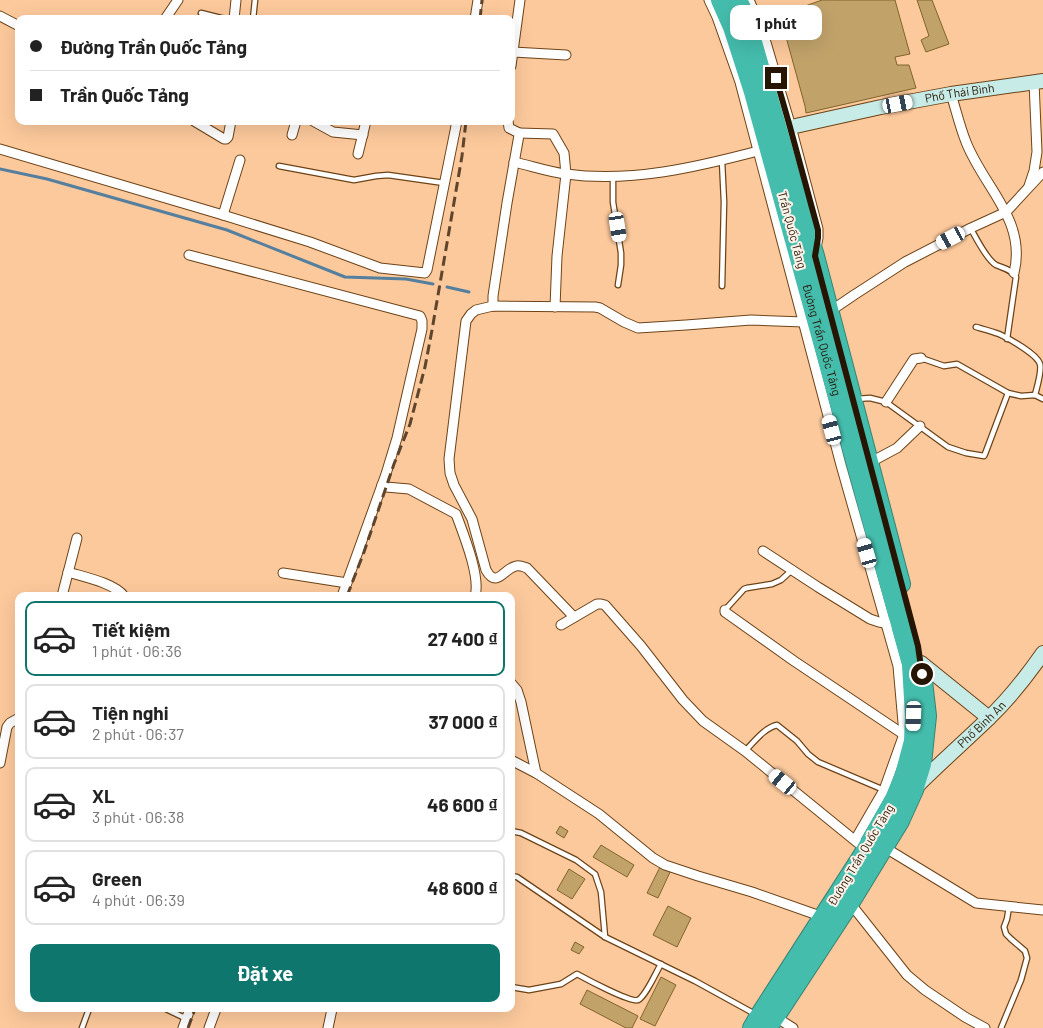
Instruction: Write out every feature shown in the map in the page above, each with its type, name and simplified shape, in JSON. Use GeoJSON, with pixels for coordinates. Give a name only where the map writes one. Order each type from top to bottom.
{"type":"FeatureCollection","features":[{"type":"Feature","properties":{"kind":"highway","name":"Đường Trần Quốc Tảng"},"geometry":{"type":"LineString","coordinates":[[720,0],[732,27],[753,92],[893,624],[911,664],[914,739],[922,764],[914,790],[900,821],[850,903],[763,1022]]}},
{"type":"Feature","properties":{"kind":"highway","name":"Đường Trần Quốc Tảng"},"geometry":{"type":"LineString","coordinates":[[738,0],[748,23],[815,256],[918,646],[927,716],[914,739],[904,775],[894,799],[860,845],[823,917],[763,1022]]}},
{"type":"Feature","properties":{"kind":"street"},"geometry":{"type":"LineString","coordinates":[[168,15],[178,0]]}},
{"type":"Feature","properties":{"kind":"street"},"geometry":{"type":"LineString","coordinates":[[234,15],[236,0]]}},
{"type":"Feature","properties":{"kind":"street"},"geometry":{"type":"LineString","coordinates":[[476,15],[478,0]]}},
{"type":"Feature","properties":{"kind":"street"},"geometry":{"type":"LineString","coordinates":[[515,37],[520,0]]}},
{"type":"Feature","properties":{"kind":"street","name":"Trần Quốc Tảng"},"geometry":{"type":"LineString","coordinates":[[709,0],[740,82],[841,465],[877,589],[893,624]]}},
{"type":"Feature","properties":{"kind":"street","name":"Trần Quốc Tảng"},"geometry":{"type":"LineString","coordinates":[[749,0],[762,29],[818,230],[815,256]]}},
{"type":"Feature","properties":{"kind":"street"},"geometry":{"type":"LineString","coordinates":[[0,16],[15,24]]}},
{"type":"Feature","properties":{"kind":"street"},"geometry":{"type":"LineString","coordinates":[[515,52],[566,55]]}},
{"type":"Feature","properties":{"kind":"street"},"geometry":{"type":"LineString","coordinates":[[1028,189],[1034,171],[1037,152],[1038,82]]}},
{"type":"Feature","properties":{"kind":"street","name":"Phố Thái Bình"},"geometry":{"type":"LineString","coordinates":[[790,127],[951,94],[1038,82]]}},
{"type":"Feature","properties":{"kind":"street"},"geometry":{"type":"LineString","coordinates":[[951,94],[966,142],[983,175],[1006,212],[1014,234],[1017,260],[1014,273]]}},
{"type":"Feature","properties":{"kind":"street"},"geometry":{"type":"LineString","coordinates":[[201,125],[226,139],[231,125]]}},
{"type":"Feature","properties":{"kind":"street"},"geometry":{"type":"LineString","coordinates":[[292,135],[295,125]]}},
{"type":"Feature","properties":{"kind":"street"},"geometry":{"type":"LineString","coordinates":[[320,125],[333,132],[362,135]]}},
{"type":"Feature","properties":{"kind":"street"},"geometry":{"type":"LineString","coordinates":[[358,154],[365,125]]}},
{"type":"Feature","properties":{"kind":"street"},"geometry":{"type":"LineString","coordinates":[[0,149],[310,242],[380,268],[425,273],[456,125]]}},
{"type":"Feature","properties":{"kind":"street"},"geometry":{"type":"LineString","coordinates":[[509,125],[509,128],[519,133],[553,134],[564,153],[566,174],[557,256],[556,307]]}},
{"type":"Feature","properties":{"kind":"street"},"geometry":{"type":"LineString","coordinates":[[493,302],[519,133]]}},
{"type":"Feature","properties":{"kind":"street"},"geometry":{"type":"LineString","coordinates":[[514,162],[566,174],[601,177],[685,170],[758,152]]}},
{"type":"Feature","properties":{"kind":"street"},"geometry":{"type":"LineString","coordinates":[[223,215],[240,160]]}},
{"type":"Feature","properties":{"kind":"street"},"geometry":{"type":"LineString","coordinates":[[829,312],[905,262],[1006,212],[1043,172]]}},
{"type":"Feature","properties":{"kind":"street"},"geometry":{"type":"LineString","coordinates":[[189,255],[420,316],[422,330],[397,438],[344,592]]}},
{"type":"Feature","properties":{"kind":"street"},"geometry":{"type":"LineString","coordinates":[[574,617],[528,568],[514,566],[498,578],[490,576],[486,570],[472,519],[454,485],[450,473],[449,460],[466,322],[471,314],[493,302],[600,308],[638,328],[751,320],[804,322]]}},
{"type":"Feature","properties":{"kind":"street"},"geometry":{"type":"LineString","coordinates":[[886,402],[914,359],[921,358]]}},
{"type":"Feature","properties":{"kind":"street"},"geometry":{"type":"LineString","coordinates":[[869,463],[897,448],[920,426]]}},
{"type":"Feature","properties":{"kind":"street"},"geometry":{"type":"LineString","coordinates":[[382,485],[409,489],[456,514],[468,548],[476,580],[477,592]]}},
{"type":"Feature","properties":{"kind":"street"},"geometry":{"type":"LineString","coordinates":[[63,592],[77,538]]}},
{"type":"Feature","properties":{"kind":"street"},"geometry":{"type":"LineString","coordinates":[[763,551],[870,619],[893,624]]}},
{"type":"Feature","properties":{"kind":"street"},"geometry":{"type":"LineString","coordinates":[[68,572],[113,587],[120,592]]}},
{"type":"Feature","properties":{"kind":"street"},"geometry":{"type":"LineString","coordinates":[[283,572],[347,583]]}},
{"type":"Feature","properties":{"kind":"street"},"geometry":{"type":"LineString","coordinates":[[561,625],[597,604],[605,605],[641,646],[683,700],[703,721],[745,751],[860,845],[884,790],[914,739],[794,661],[725,612],[725,610]]}},
{"type":"Feature","properties":{"kind":"street","name":"Phố Bình An"},"geometry":{"type":"LineString","coordinates":[[914,790],[989,718],[1012,693],[1043,653]]}},
{"type":"Feature","properties":{"kind":"street"},"geometry":{"type":"LineString","coordinates":[[921,663],[989,718]]}},
{"type":"Feature","properties":{"kind":"street"},"geometry":{"type":"LineString","coordinates":[[515,688],[521,702],[536,773]]}},
{"type":"Feature","properties":{"kind":"street"},"geometry":{"type":"LineString","coordinates":[[0,763],[8,727],[15,720]]}},
{"type":"Feature","properties":{"kind":"street"},"geometry":{"type":"LineString","coordinates":[[515,762],[536,773],[599,814],[652,858],[665,865],[752,892],[823,917]]}},
{"type":"Feature","properties":{"kind":"street"},"geometry":{"type":"LineString","coordinates":[[884,847],[976,903],[1043,910]]}},
{"type":"Feature","properties":{"kind":"street"},"geometry":{"type":"LineString","coordinates":[[850,903],[907,975],[925,990],[985,1028]]}},
{"type":"Feature","properties":{"kind":"street"},"geometry":{"type":"LineString","coordinates":[[186,1025],[189,1012]]}},
{"type":"Feature","properties":{"kind":"street"},"geometry":{"type":"LineString","coordinates":[[209,1028],[215,1012]]}},
{"type":"Feature","properties":{"kind":"street"},"geometry":{"type":"LineString","coordinates":[[328,1028],[331,1012]]}},
{"type":"Feature","properties":{"kind":"street"},"geometry":{"type":"LineString","coordinates":[[763,1022],[793,1028]]}},
{"type":"Feature","properties":{"kind":"lane"},"geometry":{"type":"LineString","coordinates":[[253,15],[255,0]]}},
{"type":"Feature","properties":{"kind":"lane"},"geometry":{"type":"LineString","coordinates":[[201,13],[209,15]]}},
{"type":"Feature","properties":{"kind":"lane"},"geometry":{"type":"LineString","coordinates":[[722,161],[724,202],[722,286]]}},
{"type":"Feature","properties":{"kind":"lane"},"geometry":{"type":"LineString","coordinates":[[279,166],[354,180],[388,175],[444,182]]}},
{"type":"Feature","properties":{"kind":"lane"},"geometry":{"type":"LineString","coordinates":[[613,176],[613,202],[621,253],[618,285]]}},
{"type":"Feature","properties":{"kind":"lane"},"geometry":{"type":"LineString","coordinates":[[971,228],[980,246],[995,264],[1014,273],[1016,277],[1007,339]]}},
{"type":"Feature","properties":{"kind":"lane"},"geometry":{"type":"LineString","coordinates":[[976,327],[999,334],[1018,345],[1040,362],[1035,395]]}},
{"type":"Feature","properties":{"kind":"lane"},"geometry":{"type":"LineString","coordinates":[[921,358],[944,366],[957,364],[1008,393],[1021,396],[1035,395],[1043,399]]}},
{"type":"Feature","properties":{"kind":"lane"},"geometry":{"type":"LineString","coordinates":[[852,399],[870,398],[886,402],[948,447],[984,456],[1008,393]]}},
{"type":"Feature","properties":{"kind":"lane"},"geometry":{"type":"LineString","coordinates":[[725,610],[744,589],[772,584],[782,580],[792,570]]}},
{"type":"Feature","properties":{"kind":"lane"},"geometry":{"type":"LineString","coordinates":[[745,751],[763,733],[776,725],[797,741],[818,762],[884,790]]}},
{"type":"Feature","properties":{"kind":"lane"},"geometry":{"type":"LineString","coordinates":[[515,832],[576,860],[595,874],[602,892],[605,937]]}},
{"type":"Feature","properties":{"kind":"lane"},"geometry":{"type":"LineString","coordinates":[[515,877],[605,937],[695,981],[763,1022]]}},
{"type":"Feature","properties":{"kind":"lane"},"geometry":{"type":"LineString","coordinates":[[1001,1028],[1021,980],[1027,958],[1025,951],[1006,934],[1004,928],[1009,906]]}},
{"type":"Feature","properties":{"kind":"lane"},"geometry":{"type":"LineString","coordinates":[[515,988],[529,990],[561,984],[577,974],[625,998],[635,1001],[644,994],[661,964]]}},
{"type":"Feature","properties":{"kind":"lane"},"geometry":{"type":"LineString","coordinates":[[85,1027],[88,1012]]}},
{"type":"Feature","properties":{"kind":"lane"},"geometry":{"type":"LineString","coordinates":[[170,1012],[186,1025]]}},
{"type":"Feature","properties":{"kind":"building"},"geometry":{"type":"Polygon","coordinates":[[[822,0],[895,0],[910,54],[895,57],[897,65],[909,65],[916,88],[806,113],[780,15],[822,0]]]}},
{"type":"Feature","properties":{"kind":"building"},"geometry":{"type":"Polygon","coordinates":[[[917,0],[932,0],[949,44],[926,52],[921,40],[929,36],[917,0]]]}},
{"type":"Feature","properties":{"kind":"building"},"geometry":{"type":"Polygon","coordinates":[[[560,826],[568,831],[564,838],[556,833],[560,826]]]}},
{"type":"Feature","properties":{"kind":"building"},"geometry":{"type":"Polygon","coordinates":[[[601,845],[634,865],[627,877],[593,857],[601,845]]]}},
{"type":"Feature","properties":{"kind":"building"},"geometry":{"type":"Polygon","coordinates":[[[661,865],[671,870],[658,898],[647,893],[661,865]]]}},
{"type":"Feature","properties":{"kind":"building"},"geometry":{"type":"Polygon","coordinates":[[[569,869],[585,879],[572,899],[557,890],[569,869]]]}},
{"type":"Feature","properties":{"kind":"building"},"geometry":{"type":"Polygon","coordinates":[[[668,906],[691,918],[677,947],[653,935],[668,906]]]}},
{"type":"Feature","properties":{"kind":"building"},"geometry":{"type":"Polygon","coordinates":[[[575,942],[584,947],[579,954],[571,950],[575,942]]]}},
{"type":"Feature","properties":{"kind":"building"},"geometry":{"type":"Polygon","coordinates":[[[661,977],[676,985],[655,1026],[640,1019],[661,977]]]}},
{"type":"Feature","properties":{"kind":"building"},"geometry":{"type":"Polygon","coordinates":[[[587,990],[638,1016],[632,1028],[626,1028],[580,1004],[587,990]]]}},
{"type":"Feature","properties":{"kind":"waterway"},"geometry":{"type":"LineString","coordinates":[[0,169],[47,179],[227,230],[345,277],[406,279],[433,284]]}},
{"type":"Feature","properties":{"kind":"waterway"},"geometry":{"type":"LineString","coordinates":[[447,287],[469,292]]}},
{"type":"Feature","properties":{"kind":"railway"},"geometry":{"type":"LineString","coordinates":[[480,15],[482,0]]}},
{"type":"Feature","properties":{"kind":"railway"},"geometry":{"type":"LineString","coordinates":[[349,592],[410,424],[425,367],[462,156],[466,125]]}},
{"type":"Feature","properties":{"kind":"railway"},"geometry":{"type":"LineString","coordinates":[[188,1028],[194,1012]]}},
{"type":"Feature","properties":{"kind":"route"},"geometry":{"type":"LineString","coordinates":[[776,78],[818,230],[815,256],[918,646],[922,674]]}}]}
